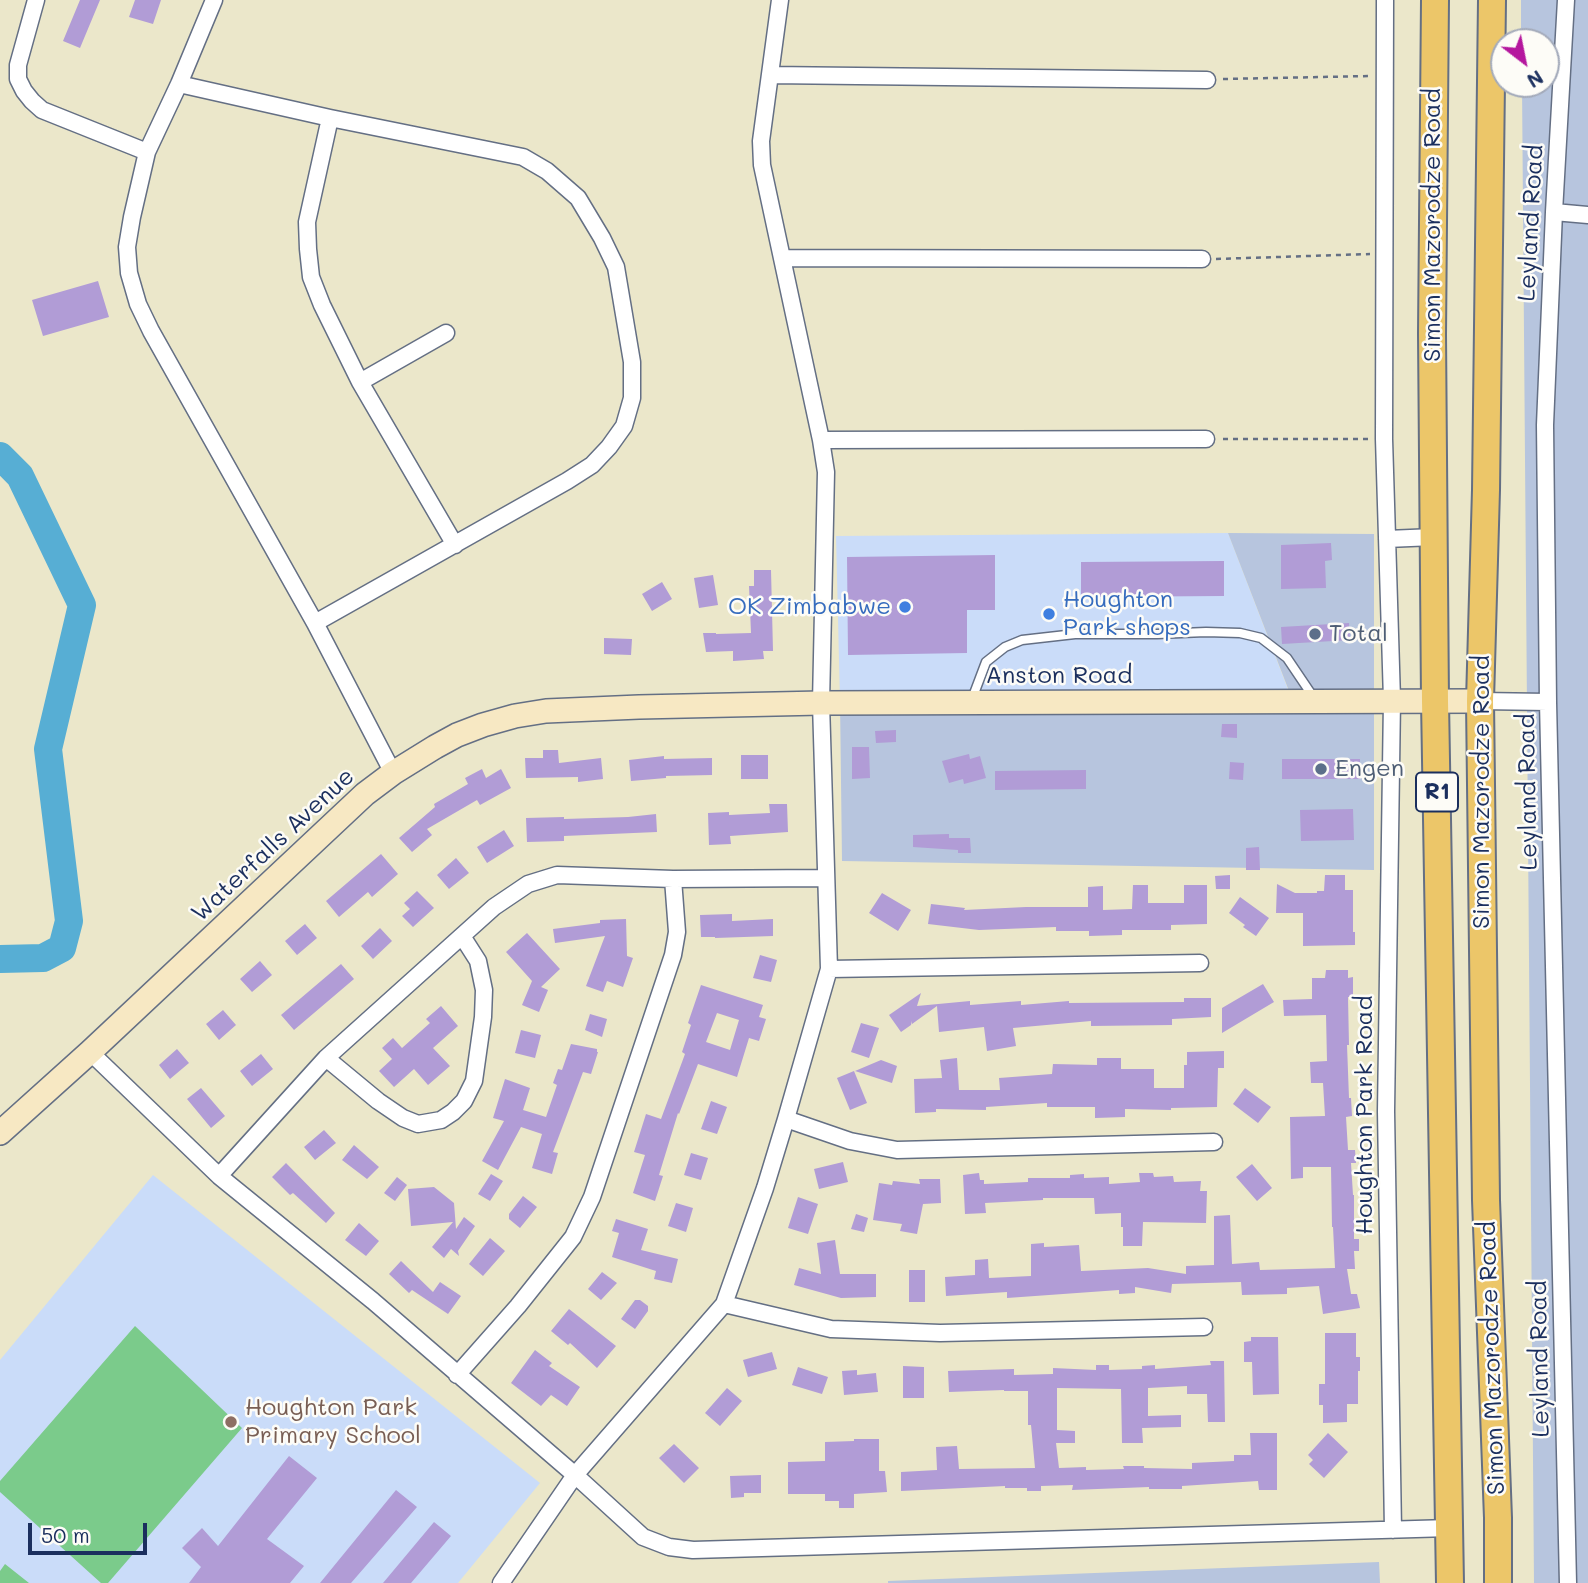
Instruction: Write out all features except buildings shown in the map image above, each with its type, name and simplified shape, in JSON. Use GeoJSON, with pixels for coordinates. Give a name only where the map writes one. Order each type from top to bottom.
{"type":"FeatureCollection","features":[{"type":"Feature","properties":{"kind":"highway","name":"Simon Mazorodze Road"},"geometry":{"type":"LineString","coordinates":[[1436,0],[1432,321],[1450,1583]]}},
{"type":"Feature","properties":{"kind":"highway","name":"Simon Mazorodze Road"},"geometry":{"type":"LineString","coordinates":[[1492,0],[1486,490],[1480,701],[1486,1200],[1498,1583]]}},
{"type":"Feature","properties":{"kind":"main road","name":"Anston Road"},"geometry":{"type":"LineString","coordinates":[[639,707],[821,703],[1480,701]]}},
{"type":"Feature","properties":{"kind":"main road","name":"Waterfalls Avenue"},"geometry":{"type":"LineString","coordinates":[[0,1133],[90,1052],[332,822],[393,773],[457,735],[515,716],[546,711],[639,707]]}},
{"type":"Feature","properties":{"kind":"street"},"geometry":{"type":"LineString","coordinates":[[36,0],[18,65],[18,79],[24,91],[42,110],[148,152]]}},
{"type":"Feature","properties":{"kind":"street"},"geometry":{"type":"LineString","coordinates":[[215,0],[148,152],[127,247],[129,273],[138,304],[151,331],[315,623],[393,773]]}},
{"type":"Feature","properties":{"kind":"street"},"geometry":{"type":"LineString","coordinates":[[501,1583],[575,1475],[724,1304],[765,1188],[829,969],[821,703],[826,472],[762,165],[761,141],[780,0]]}},
{"type":"Feature","properties":{"kind":"street","name":"Houghton Park Road"},"geometry":{"type":"LineString","coordinates":[[1385,0],[1384,439],[1392,701],[1386,1111],[1393,1530]]}},
{"type":"Feature","properties":{"kind":"street","name":"Leyland Road"},"geometry":{"type":"LineString","coordinates":[[1566,0],[1545,425],[1548,702],[1567,1583]]}},
{"type":"Feature","properties":{"kind":"street"},"geometry":{"type":"LineString","coordinates":[[770,75],[1207,79]]}},
{"type":"Feature","properties":{"kind":"street"},"geometry":{"type":"LineString","coordinates":[[179,83],[523,158],[547,171],[578,198],[616,267],[632,362],[632,398],[624,426],[609,447],[592,465],[567,481],[315,623]]}},
{"type":"Feature","properties":{"kind":"street"},"geometry":{"type":"LineString","coordinates":[[330,118],[307,222],[311,277],[360,382],[455,545]]}},
{"type":"Feature","properties":{"kind":"street"},"geometry":{"type":"LineString","coordinates":[[1554,212],[1588,215]]}},
{"type":"Feature","properties":{"kind":"street"},"geometry":{"type":"LineString","coordinates":[[782,258],[1202,260]]}},
{"type":"Feature","properties":{"kind":"street"},"geometry":{"type":"LineString","coordinates":[[360,382],[446,333]]}},
{"type":"Feature","properties":{"kind":"street"},"geometry":{"type":"LineString","coordinates":[[821,440],[1206,439]]}},
{"type":"Feature","properties":{"kind":"street"},"geometry":{"type":"LineString","coordinates":[[1387,539],[1434,537]]}},
{"type":"Feature","properties":{"kind":"street"},"geometry":{"type":"LineString","coordinates":[[1480,701],[1548,702]]}},
{"type":"Feature","properties":{"kind":"street"},"geometry":{"type":"LineString","coordinates":[[219,1176],[326,1058],[494,907],[528,884],[558,875],[673,879],[826,878]]}},
{"type":"Feature","properties":{"kind":"street"},"geometry":{"type":"LineString","coordinates":[[457,1375],[518,1306],[573,1237],[592,1197],[673,956],[677,932],[673,879]]}},
{"type":"Feature","properties":{"kind":"street"},"geometry":{"type":"LineString","coordinates":[[326,1058],[403,1118],[418,1124],[441,1120],[453,1112],[464,1101],[474,1081],[483,1017],[484,989],[478,961],[463,936]]}},
{"type":"Feature","properties":{"kind":"street"},"geometry":{"type":"LineString","coordinates":[[829,969],[1200,963]]}},
{"type":"Feature","properties":{"kind":"street"},"geometry":{"type":"LineString","coordinates":[[90,1052],[219,1176],[373,1301],[643,1537],[669,1547],[693,1550],[1450,1528]]}},
{"type":"Feature","properties":{"kind":"street"},"geometry":{"type":"LineString","coordinates":[[786,1119],[850,1141],[897,1150],[1214,1142]]}},
{"type":"Feature","properties":{"kind":"street"},"geometry":{"type":"LineString","coordinates":[[724,1304],[831,1329],[940,1333],[1205,1327]]}},
{"type":"Feature","properties":{"kind":"lane"},"geometry":{"type":"LineString","coordinates":[[971,702],[986,662],[1005,647],[1022,639],[1075,634],[1206,632],[1240,633],[1261,638],[1287,658],[1315,701]]}},
{"type":"Feature","properties":{"kind":"path"},"geometry":{"type":"LineString","coordinates":[[1207,79],[1385,76]]}},
{"type":"Feature","properties":{"kind":"path"},"geometry":{"type":"LineString","coordinates":[[1202,260],[1384,254]]}},
{"type":"Feature","properties":{"kind":"path"},"geometry":{"type":"LineString","coordinates":[[1206,439],[1384,439]]}},
{"type":"Feature","properties":{"kind":"shaded area"},"geometry":{"type":"Polygon","coordinates":[[[1521,0],[1588,0],[1588,1583],[1534,1583],[1522,98],[1560,98],[1560,28],[1521,28],[1521,0]]]}},
{"type":"Feature","properties":{"kind":"shaded area","name":"Houghton Park shops"},"geometry":{"type":"Polygon","coordinates":[[[1228,533],[1289,692],[840,701],[836,536],[1228,533]]]}},
{"type":"Feature","properties":{"kind":"shaded area"},"geometry":{"type":"Polygon","coordinates":[[[1228,533],[1374,534],[1374,870],[842,861],[840,701],[1289,691],[1228,533]]]}},
{"type":"Feature","properties":{"kind":"shaded area","name":"Houghton Park Primary School"},"geometry":{"type":"Polygon","coordinates":[[[153,1175],[540,1483],[458,1583],[0,1583],[0,1360],[153,1175]]]}},
{"type":"Feature","properties":{"kind":"shaded area"},"geometry":{"type":"Polygon","coordinates":[[[1379,1562],[1380,1583],[888,1583],[888,1581],[1379,1562]]]}},
{"type":"Feature","properties":{"kind":"green space"},"geometry":{"type":"Polygon","coordinates":[[[135,1326],[242,1428],[108,1583],[101,1583],[0,1492],[0,1481],[135,1326]]]}},
{"type":"Feature","properties":{"kind":"green space"},"geometry":{"type":"Polygon","coordinates":[[[5,1564],[29,1583],[0,1583],[0,1571],[5,1564]]]}},
{"type":"Feature","properties":{"kind":"waterway"},"geometry":{"type":"LineString","coordinates":[[0,456],[20,476],[82,605],[48,749],[69,921],[62,948],[43,958],[0,959]]}},
{"type":"Feature","properties":{"kind":"place","name":"OK Zimbabwe"},"geometry":{"type":"Point","coordinates":[905,607]}},
{"type":"Feature","properties":{"kind":"place","name":"Houghton Park shops"},"geometry":{"type":"Point","coordinates":[1049,614]}},
{"type":"Feature","properties":{"kind":"place","name":"Total"},"geometry":{"type":"Point","coordinates":[1315,634]}},
{"type":"Feature","properties":{"kind":"place","name":"Engen"},"geometry":{"type":"Point","coordinates":[1321,769]}},
{"type":"Feature","properties":{"kind":"place","name":"Houghton Park Primary School"},"geometry":{"type":"Point","coordinates":[231,1422]}}]}
